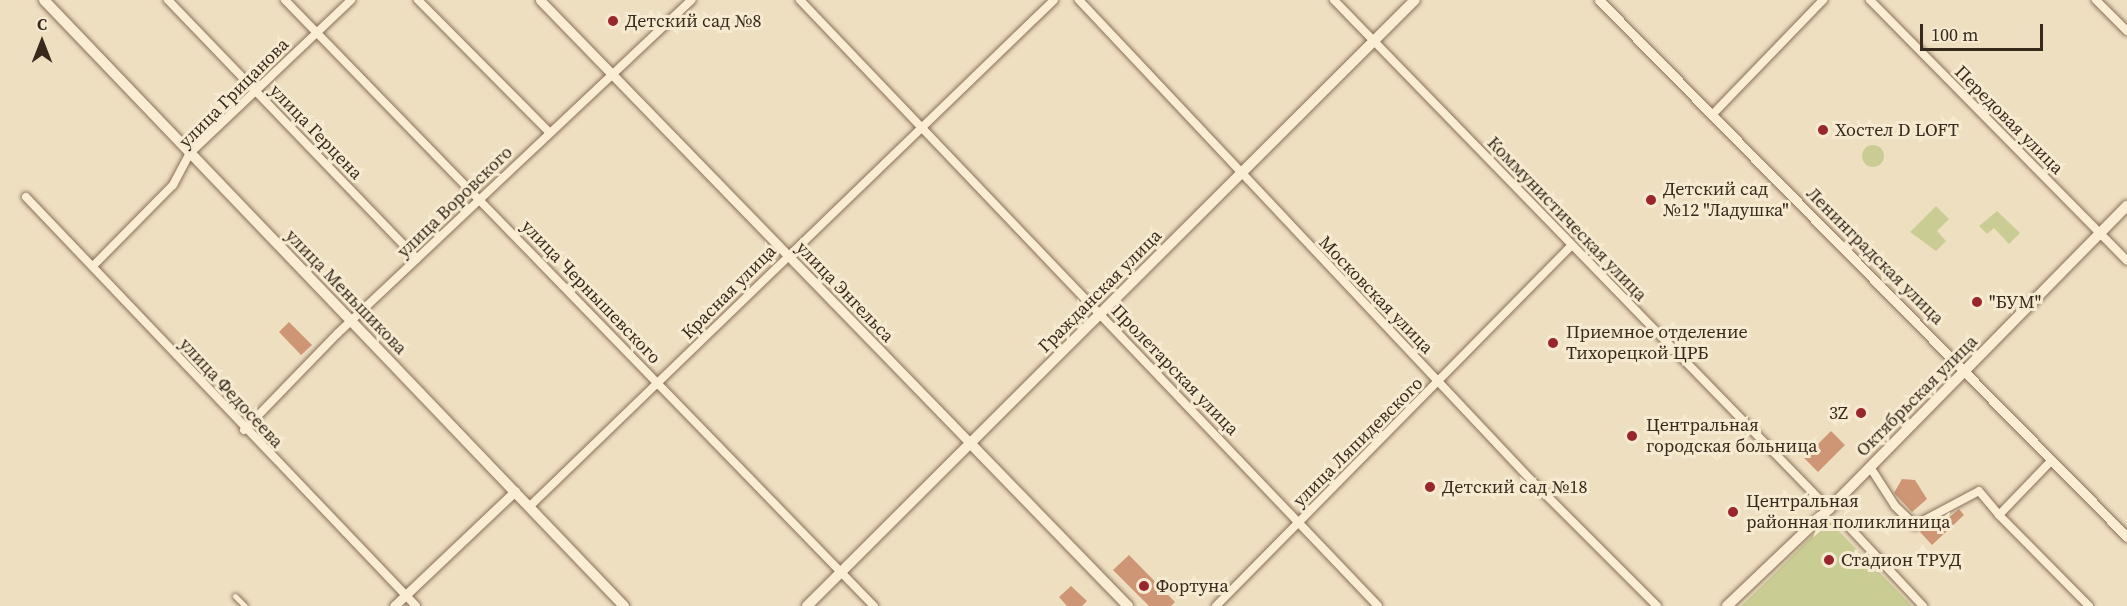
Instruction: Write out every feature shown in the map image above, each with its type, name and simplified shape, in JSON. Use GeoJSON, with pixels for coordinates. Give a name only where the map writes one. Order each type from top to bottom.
{"type":"FeatureCollection","features":[{"type":"Feature","properties":{"kind":"main road","name":"улица Меньшикова"},"geometry":{"type":"LineString","coordinates":[[44,0],[624,606]]}},
{"type":"Feature","properties":{"kind":"main road","name":"Гражданская улица"},"geometry":{"type":"LineString","coordinates":[[807,606],[1415,0]]}},
{"type":"Feature","properties":{"kind":"main road","name":"Октябрьская улица"},"geometry":{"type":"LineString","coordinates":[[1727,606],[1829,510],[2127,206]]}},
{"type":"Feature","properties":{"kind":"main road","name":"улица Энгельса"},"geometry":{"type":"LineString","coordinates":[[970,443],[1128,606]]}},
{"type":"Feature","properties":{"kind":"street","name":"улица Герцена"},"geometry":{"type":"LineString","coordinates":[[168,0],[417,259]]}},
{"type":"Feature","properties":{"kind":"street","name":"улица Чернышевского"},"geometry":{"type":"LineString","coordinates":[[285,0],[482,200],[840,574],[874,606]]}},
{"type":"Feature","properties":{"kind":"street","name":"улица Грицанова"},"geometry":{"type":"LineString","coordinates":[[94,265],[173,185],[190,153],[351,0]]}},
{"type":"Feature","properties":{"kind":"street"},"geometry":{"type":"LineString","coordinates":[[418,0],[549,132]]}},
{"type":"Feature","properties":{"kind":"street","name":"улица Энгельса"},"geometry":{"type":"LineString","coordinates":[[540,0],[970,443]]}},
{"type":"Feature","properties":{"kind":"street","name":"улица Воровского"},"geometry":{"type":"LineString","coordinates":[[244,430],[352,321],[482,200],[549,132],[692,0]]}},
{"type":"Feature","properties":{"kind":"street","name":"Пролетарская улица"},"geometry":{"type":"LineString","coordinates":[[800,0],[1378,606]]}},
{"type":"Feature","properties":{"kind":"street","name":"Красная улица"},"geometry":{"type":"LineString","coordinates":[[530,506],[659,385],[788,257],[924,131],[1054,0]]}},
{"type":"Feature","properties":{"kind":"street","name":"Московская улица"},"geometry":{"type":"LineString","coordinates":[[1079,0],[1240,174],[1657,606]]}},
{"type":"Feature","properties":{"kind":"street","name":"Коммунистическая улица"},"geometry":{"type":"LineString","coordinates":[[1334,0],[1829,510]]}},
{"type":"Feature","properties":{"kind":"street","name":"Ленинградская улица"},"geometry":{"type":"LineString","coordinates":[[1599,0],[2127,537]]}},
{"type":"Feature","properties":{"kind":"street"},"geometry":{"type":"LineString","coordinates":[[1712,114],[1823,0]]}},
{"type":"Feature","properties":{"kind":"street","name":"Передовая улица"},"geometry":{"type":"LineString","coordinates":[[1870,0],[2127,261]]}},
{"type":"Feature","properties":{"kind":"street"},"geometry":{"type":"LineString","coordinates":[[2096,0],[2127,31]]}},
{"type":"Feature","properties":{"kind":"street","name":"улица Федосеева"},"geometry":{"type":"LineString","coordinates":[[26,197],[94,265],[244,430],[416,606]]}},
{"type":"Feature","properties":{"kind":"street","name":"улица Ляпидевского"},"geometry":{"type":"LineString","coordinates":[[1216,606],[1571,246]]}},
{"type":"Feature","properties":{"kind":"street"},"geometry":{"type":"LineString","coordinates":[[1999,515],[2052,460]]}},
{"type":"Feature","properties":{"kind":"street"},"geometry":{"type":"LineString","coordinates":[[1870,467],[1895,506],[1915,525],[1978,491],[2089,606]]}},
{"type":"Feature","properties":{"kind":"street"},"geometry":{"type":"LineString","coordinates":[[394,606],[515,491]]}},
{"type":"Feature","properties":{"kind":"street"},"geometry":{"type":"LineString","coordinates":[[1850,528],[1923,606]]}},
{"type":"Feature","properties":{"kind":"street"},"geometry":{"type":"LineString","coordinates":[[235,596],[245,606]]}},
{"type":"Feature","properties":{"kind":"green space"},"geometry":{"type":"Polygon","coordinates":[[[1869,145],[1877,145],[1884,152],[1884,160],[1877,167],[1869,167],[1862,160],[1862,152],[1869,145]]]}},
{"type":"Feature","properties":{"kind":"green space"},"geometry":{"type":"Polygon","coordinates":[[[1936,206],[1949,219],[1937,231],[1946,241],[1936,251],[1910,232],[1936,206]]]}},
{"type":"Feature","properties":{"kind":"green space"},"geometry":{"type":"Polygon","coordinates":[[[1997,211],[2020,233],[2009,244],[1994,228],[1987,234],[1979,226],[1997,211]]]}},
{"type":"Feature","properties":{"kind":"green space","name":"Стадион ТРУД"},"geometry":{"type":"Polygon","coordinates":[[[1828,520],[1912,606],[1741,606],[1762,586],[1828,520]]]}},
{"type":"Feature","properties":{"kind":"building"},"geometry":{"type":"Polygon","coordinates":[[[289,322],[312,345],[301,355],[279,332],[289,322]]]}},
{"type":"Feature","properties":{"kind":"building"},"geometry":{"type":"Polygon","coordinates":[[[1831,431],[1845,445],[1818,472],[1804,458],[1831,431]]]}},
{"type":"Feature","properties":{"kind":"building"},"geometry":{"type":"Polygon","coordinates":[[[1902,479],[1915,480],[1927,499],[1912,512],[1894,493],[1902,479]]]}},
{"type":"Feature","properties":{"kind":"building"},"geometry":{"type":"Polygon","coordinates":[[[1959,509],[1964,515],[1932,545],[1920,532],[1929,524],[1940,525],[1959,509]]]}},
{"type":"Feature","properties":{"kind":"building","name":"Фортуна"},"geometry":{"type":"Polygon","coordinates":[[[1129,555],[1175,602],[1171,606],[1149,606],[1113,570],[1129,555]]]}},
{"type":"Feature","properties":{"kind":"building"},"geometry":{"type":"Polygon","coordinates":[[[1071,586],[1087,601],[1082,606],[1067,606],[1059,597],[1071,586]]]}},
{"type":"Feature","properties":{"kind":"place","name":"Детский сад №8"},"geometry":{"type":"Point","coordinates":[613,21]}},
{"type":"Feature","properties":{"kind":"place","name":"Хостел D LOFT"},"geometry":{"type":"Point","coordinates":[1823,130]}},
{"type":"Feature","properties":{"kind":"place","name":"Детский сад №12 \"Ладушка\""},"geometry":{"type":"Point","coordinates":[1651,200]}},
{"type":"Feature","properties":{"kind":"place","name":"\"БУМ\""},"geometry":{"type":"Point","coordinates":[1977,302]}},
{"type":"Feature","properties":{"kind":"place","name":"Приемное отделение Тихорецкой ЦРБ"},"geometry":{"type":"Point","coordinates":[1553,343]}},
{"type":"Feature","properties":{"kind":"place","name":"3Z"},"geometry":{"type":"Point","coordinates":[1861,413]}},
{"type":"Feature","properties":{"kind":"place","name":"Центральная городская больница"},"geometry":{"type":"Point","coordinates":[1632,436]}},
{"type":"Feature","properties":{"kind":"place","name":"Детский сад №18"},"geometry":{"type":"Point","coordinates":[1430,487]}},
{"type":"Feature","properties":{"kind":"place","name":"Центральная районная поликлиница"},"geometry":{"type":"Point","coordinates":[1733,512]}},
{"type":"Feature","properties":{"kind":"place","name":"Стадион ТРУД"},"geometry":{"type":"Point","coordinates":[1829,560]}},
{"type":"Feature","properties":{"kind":"place","name":"Фортуна"},"geometry":{"type":"Point","coordinates":[1144,586]}}]}
